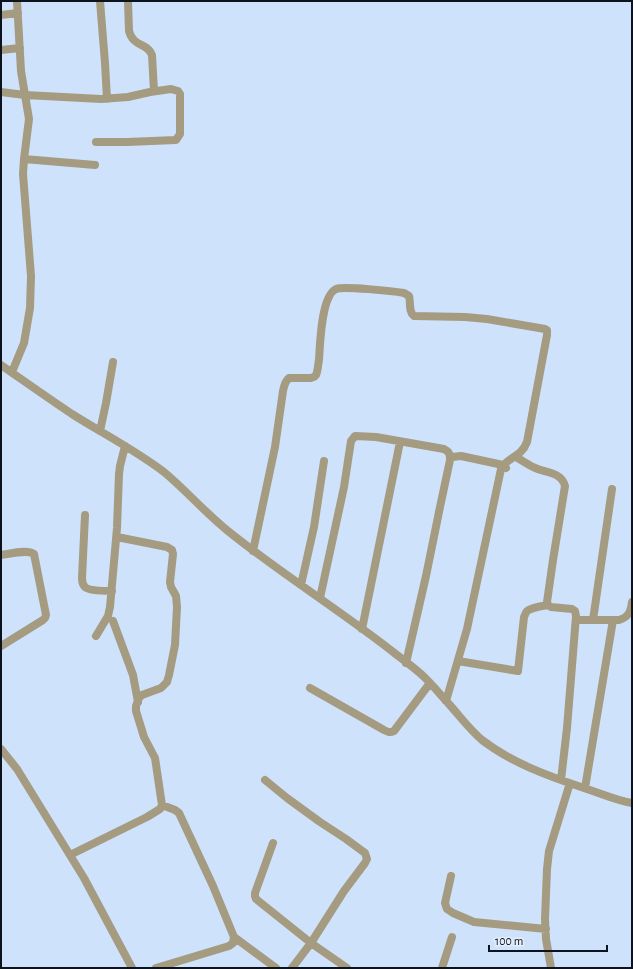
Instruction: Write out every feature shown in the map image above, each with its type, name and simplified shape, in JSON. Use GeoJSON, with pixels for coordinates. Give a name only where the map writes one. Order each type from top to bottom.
{"type":"FeatureCollection","features":[{"type":"Feature","properties":{"kind":"street"},"geometry":{"type":"LineString","coordinates":[[12,372],[24,343],[30,308],[31,276],[24,194],[24,159],[29,119],[21,71],[17,1]]}},
{"type":"Feature","properties":{"kind":"street"},"geometry":{"type":"LineString","coordinates":[[100,1],[105,63],[106,99]]}},
{"type":"Feature","properties":{"kind":"street"},"geometry":{"type":"LineString","coordinates":[[128,1],[129,34],[133,40],[149,49],[151,52],[154,91]]}},
{"type":"Feature","properties":{"kind":"street"},"geometry":{"type":"LineString","coordinates":[[1,15],[18,13]]}},
{"type":"Feature","properties":{"kind":"street"},"geometry":{"type":"LineString","coordinates":[[1,50],[20,48]]}},
{"type":"Feature","properties":{"kind":"street"},"geometry":{"type":"LineString","coordinates":[[1,92],[85,99],[128,97],[171,89],[178,91],[180,94],[180,134],[176,140],[96,142]]}},
{"type":"Feature","properties":{"kind":"street"},"geometry":{"type":"LineString","coordinates":[[24,159],[95,165]]}},
{"type":"Feature","properties":{"kind":"street"},"geometry":{"type":"LineString","coordinates":[[253,551],[285,384],[289,378],[311,378],[316,375],[324,310],[328,298],[332,292],[336,289],[346,288],[404,292],[409,296],[410,311],[414,316],[487,319],[544,328],[547,330],[525,446],[516,457],[501,469],[467,629],[446,701]]}},
{"type":"Feature","properties":{"kind":"street"},"geometry":{"type":"LineString","coordinates":[[100,431],[113,362]]}},
{"type":"Feature","properties":{"kind":"street"},"geometry":{"type":"LineString","coordinates":[[1,365],[72,414],[125,446],[162,471],[182,487],[231,534],[362,629],[421,675],[446,701],[465,724],[481,739],[525,766],[570,784],[632,803]]}},
{"type":"Feature","properties":{"kind":"street"},"geometry":{"type":"LineString","coordinates":[[320,598],[344,487],[351,441],[353,437],[376,437],[444,449],[447,451],[450,456],[450,460],[406,663]]}},
{"type":"Feature","properties":{"kind":"street"},"geometry":{"type":"LineString","coordinates":[[362,629],[400,442]]}},
{"type":"Feature","properties":{"kind":"street"},"geometry":{"type":"LineString","coordinates":[[96,636],[108,616],[112,591],[119,495],[119,474],[125,446]]}},
{"type":"Feature","properties":{"kind":"street"},"geometry":{"type":"LineString","coordinates":[[450,456],[461,456],[504,466]]}},
{"type":"Feature","properties":{"kind":"street"},"geometry":{"type":"LineString","coordinates":[[516,457],[534,468],[558,476],[564,482],[552,560],[548,605]]}},
{"type":"Feature","properties":{"kind":"street"},"geometry":{"type":"LineString","coordinates":[[301,585],[314,527],[324,461]]}},
{"type":"Feature","properties":{"kind":"street"},"geometry":{"type":"LineString","coordinates":[[593,620],[612,489]]}},
{"type":"Feature","properties":{"kind":"street"},"geometry":{"type":"LineString","coordinates":[[85,515],[82,578],[84,587],[88,589],[112,591]]}},
{"type":"Feature","properties":{"kind":"street"},"geometry":{"type":"LineString","coordinates":[[70,855],[147,817],[160,809],[162,805],[155,758],[144,737],[136,711],[138,702],[142,695],[161,688],[167,682],[169,675],[175,645],[177,607],[176,596],[170,582],[173,554],[172,550],[167,547],[116,537]]}},
{"type":"Feature","properties":{"kind":"street"},"geometry":{"type":"LineString","coordinates":[[1,555],[27,551],[34,554],[46,615],[43,620],[1,646]]}},
{"type":"Feature","properties":{"kind":"street"},"geometry":{"type":"LineString","coordinates":[[576,620],[624,619],[631,611],[632,602]]}},
{"type":"Feature","properties":{"kind":"street"},"geometry":{"type":"LineString","coordinates":[[458,661],[518,670],[524,617],[526,612],[532,608],[548,605],[551,607],[572,609],[575,611],[576,620],[561,780]]}},
{"type":"Feature","properties":{"kind":"street"},"geometry":{"type":"LineString","coordinates":[[585,788],[613,620]]}},
{"type":"Feature","properties":{"kind":"street"},"geometry":{"type":"LineString","coordinates":[[113,621],[133,676],[138,702]]}},
{"type":"Feature","properties":{"kind":"street"},"geometry":{"type":"LineString","coordinates":[[310,688],[384,730],[392,732],[430,684]]}},
{"type":"Feature","properties":{"kind":"street"},"geometry":{"type":"LineString","coordinates":[[2,751],[17,770],[84,878],[132,968]]}},
{"type":"Feature","properties":{"kind":"street"},"geometry":{"type":"LineString","coordinates":[[265,780],[320,822],[365,853],[367,856],[365,862],[344,891],[311,943],[292,968]]}},
{"type":"Feature","properties":{"kind":"street"},"geometry":{"type":"LineString","coordinates":[[551,968],[545,919],[547,869],[549,851],[570,784]]}},
{"type":"Feature","properties":{"kind":"street"},"geometry":{"type":"LineString","coordinates":[[162,805],[179,813],[213,886],[234,937],[276,968]]}},
{"type":"Feature","properties":{"kind":"street"},"geometry":{"type":"LineString","coordinates":[[274,843],[255,896],[256,899],[311,943],[347,968]]}},
{"type":"Feature","properties":{"kind":"street"},"geometry":{"type":"LineString","coordinates":[[451,876],[445,903],[447,909],[453,913],[474,922],[546,930]]}},
{"type":"Feature","properties":{"kind":"street"},"geometry":{"type":"LineString","coordinates":[[156,968],[229,946],[233,943],[234,937]]}},
{"type":"Feature","properties":{"kind":"street"},"geometry":{"type":"LineString","coordinates":[[442,968],[452,937]]}}]}
